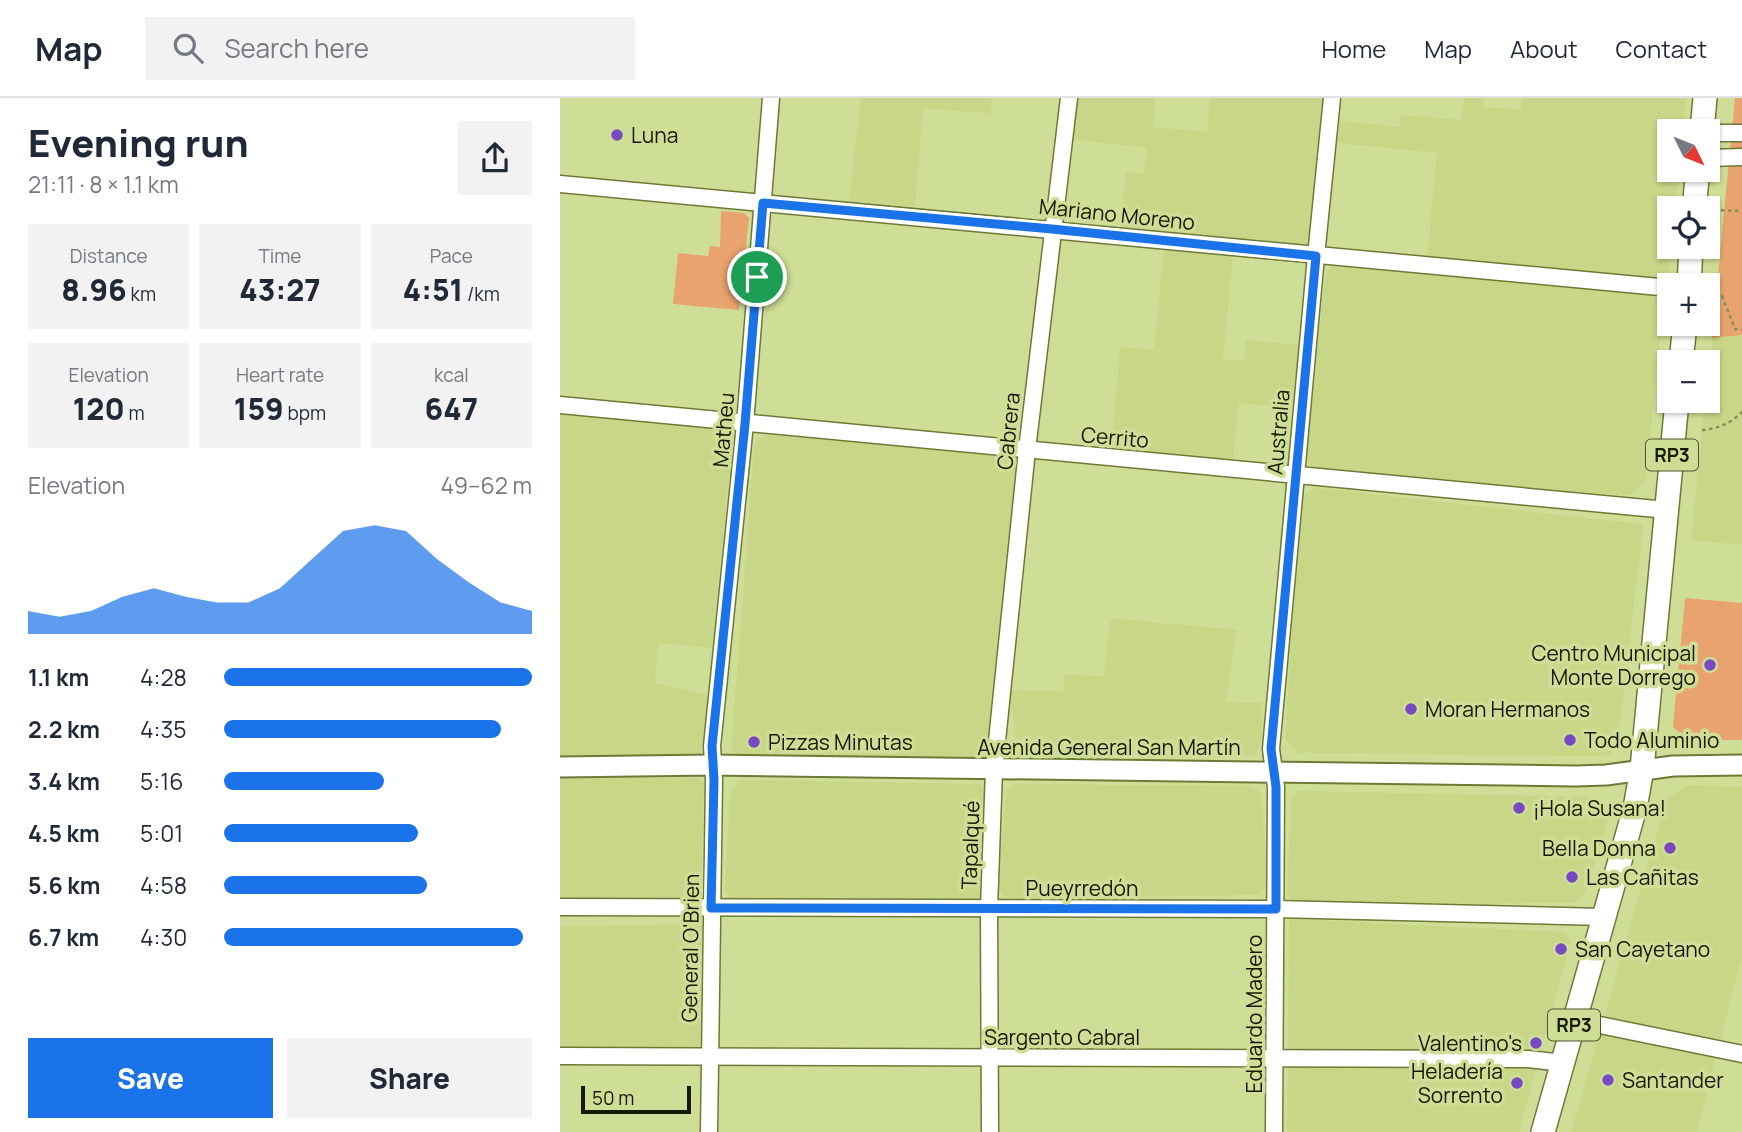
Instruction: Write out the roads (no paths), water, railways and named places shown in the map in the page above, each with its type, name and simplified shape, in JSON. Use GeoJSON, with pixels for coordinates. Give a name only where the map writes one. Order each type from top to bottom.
{"type":"FeatureCollection","features":[{"type":"Feature","properties":{"kind":"highway"},"geometry":{"type":"LineString","coordinates":[[1703,119],[1705,98]]}},
{"type":"Feature","properties":{"kind":"highway","name":"RP3"},"geometry":{"type":"LineString","coordinates":[[1543,1132],[1635,808],[1642,769],[1676,413]]}},
{"type":"Feature","properties":{"kind":"main road","name":"Avenida General San Martín"},"geometry":{"type":"LineString","coordinates":[[560,767],[712,765],[1576,776],[1606,775],[1642,769],[1742,765]]}},
{"type":"Feature","properties":{"kind":"street","name":"Matheu"},"geometry":{"type":"LineString","coordinates":[[712,765],[745,424],[771,98]]}},
{"type":"Feature","properties":{"kind":"street","name":"Cabrera"},"geometry":{"type":"LineString","coordinates":[[994,770],[1027,450],[1069,98]]}},
{"type":"Feature","properties":{"kind":"street","name":"Australia"},"geometry":{"type":"LineString","coordinates":[[1274,771],[1271,749],[1332,98]]}},
{"type":"Feature","properties":{"kind":"street"},"geometry":{"type":"LineString","coordinates":[[1720,133],[1742,132]]}},
{"type":"Feature","properties":{"kind":"street"},"geometry":{"type":"LineString","coordinates":[[1720,158],[1742,157]]}},
{"type":"Feature","properties":{"kind":"street","name":"Mariano Moreno"},"geometry":{"type":"LineString","coordinates":[[560,184],[1657,287]]}},
{"type":"Feature","properties":{"kind":"street","name":"Cerrito"},"geometry":{"type":"LineString","coordinates":[[560,405],[1667,510]]}},
{"type":"Feature","properties":{"kind":"street","name":"General O'Brien"},"geometry":{"type":"LineString","coordinates":[[709,1132],[714,780],[712,765]]}},
{"type":"Feature","properties":{"kind":"street","name":"Tapalqué"},"geometry":{"type":"LineString","coordinates":[[990,1132],[989,909],[994,770]]}},
{"type":"Feature","properties":{"kind":"street","name":"Eduardo Madero"},"geometry":{"type":"LineString","coordinates":[[1274,771],[1274,1132]]}},
{"type":"Feature","properties":{"kind":"street","name":"Pueyrredón"},"geometry":{"type":"LineString","coordinates":[[560,907],[1276,909],[1604,917]]}},
{"type":"Feature","properties":{"kind":"street"},"geometry":{"type":"LineString","coordinates":[[1575,1020],[1742,1054]]}},
{"type":"Feature","properties":{"kind":"street","name":"Sargento Cabral"},"geometry":{"type":"LineString","coordinates":[[560,1056],[1275,1057],[1528,1059],[1563,1063]]}},
{"type":"Feature","properties":{"kind":"place","name":"Luna"},"geometry":{"type":"Point","coordinates":[617,135]}},
{"type":"Feature","properties":{"kind":"place","name":"Centro Municipal Monte Dorrego"},"geometry":{"type":"Point","coordinates":[1710,665]}},
{"type":"Feature","properties":{"kind":"place","name":"Moran Hermanos"},"geometry":{"type":"Point","coordinates":[1411,709]}},
{"type":"Feature","properties":{"kind":"place","name":"Todo Aluminio"},"geometry":{"type":"Point","coordinates":[1570,740]}},
{"type":"Feature","properties":{"kind":"place","name":"Pizzas Minutas"},"geometry":{"type":"Point","coordinates":[754,742]}},
{"type":"Feature","properties":{"kind":"place","name":"¡Hola Susana!"},"geometry":{"type":"Point","coordinates":[1519,808]}},
{"type":"Feature","properties":{"kind":"place","name":"Bella Donna"},"geometry":{"type":"Point","coordinates":[1670,848]}},
{"type":"Feature","properties":{"kind":"place","name":"Las Cañitas"},"geometry":{"type":"Point","coordinates":[1572,877]}},
{"type":"Feature","properties":{"kind":"place","name":"San Cayetano"},"geometry":{"type":"Point","coordinates":[1561,949]}},
{"type":"Feature","properties":{"kind":"place","name":"Valentino's"},"geometry":{"type":"Point","coordinates":[1536,1043]}},
{"type":"Feature","properties":{"kind":"place","name":"Santander"},"geometry":{"type":"Point","coordinates":[1608,1080]}},
{"type":"Feature","properties":{"kind":"place","name":"Heladería Sorrento"},"geometry":{"type":"Point","coordinates":[1517,1083]}}]}
